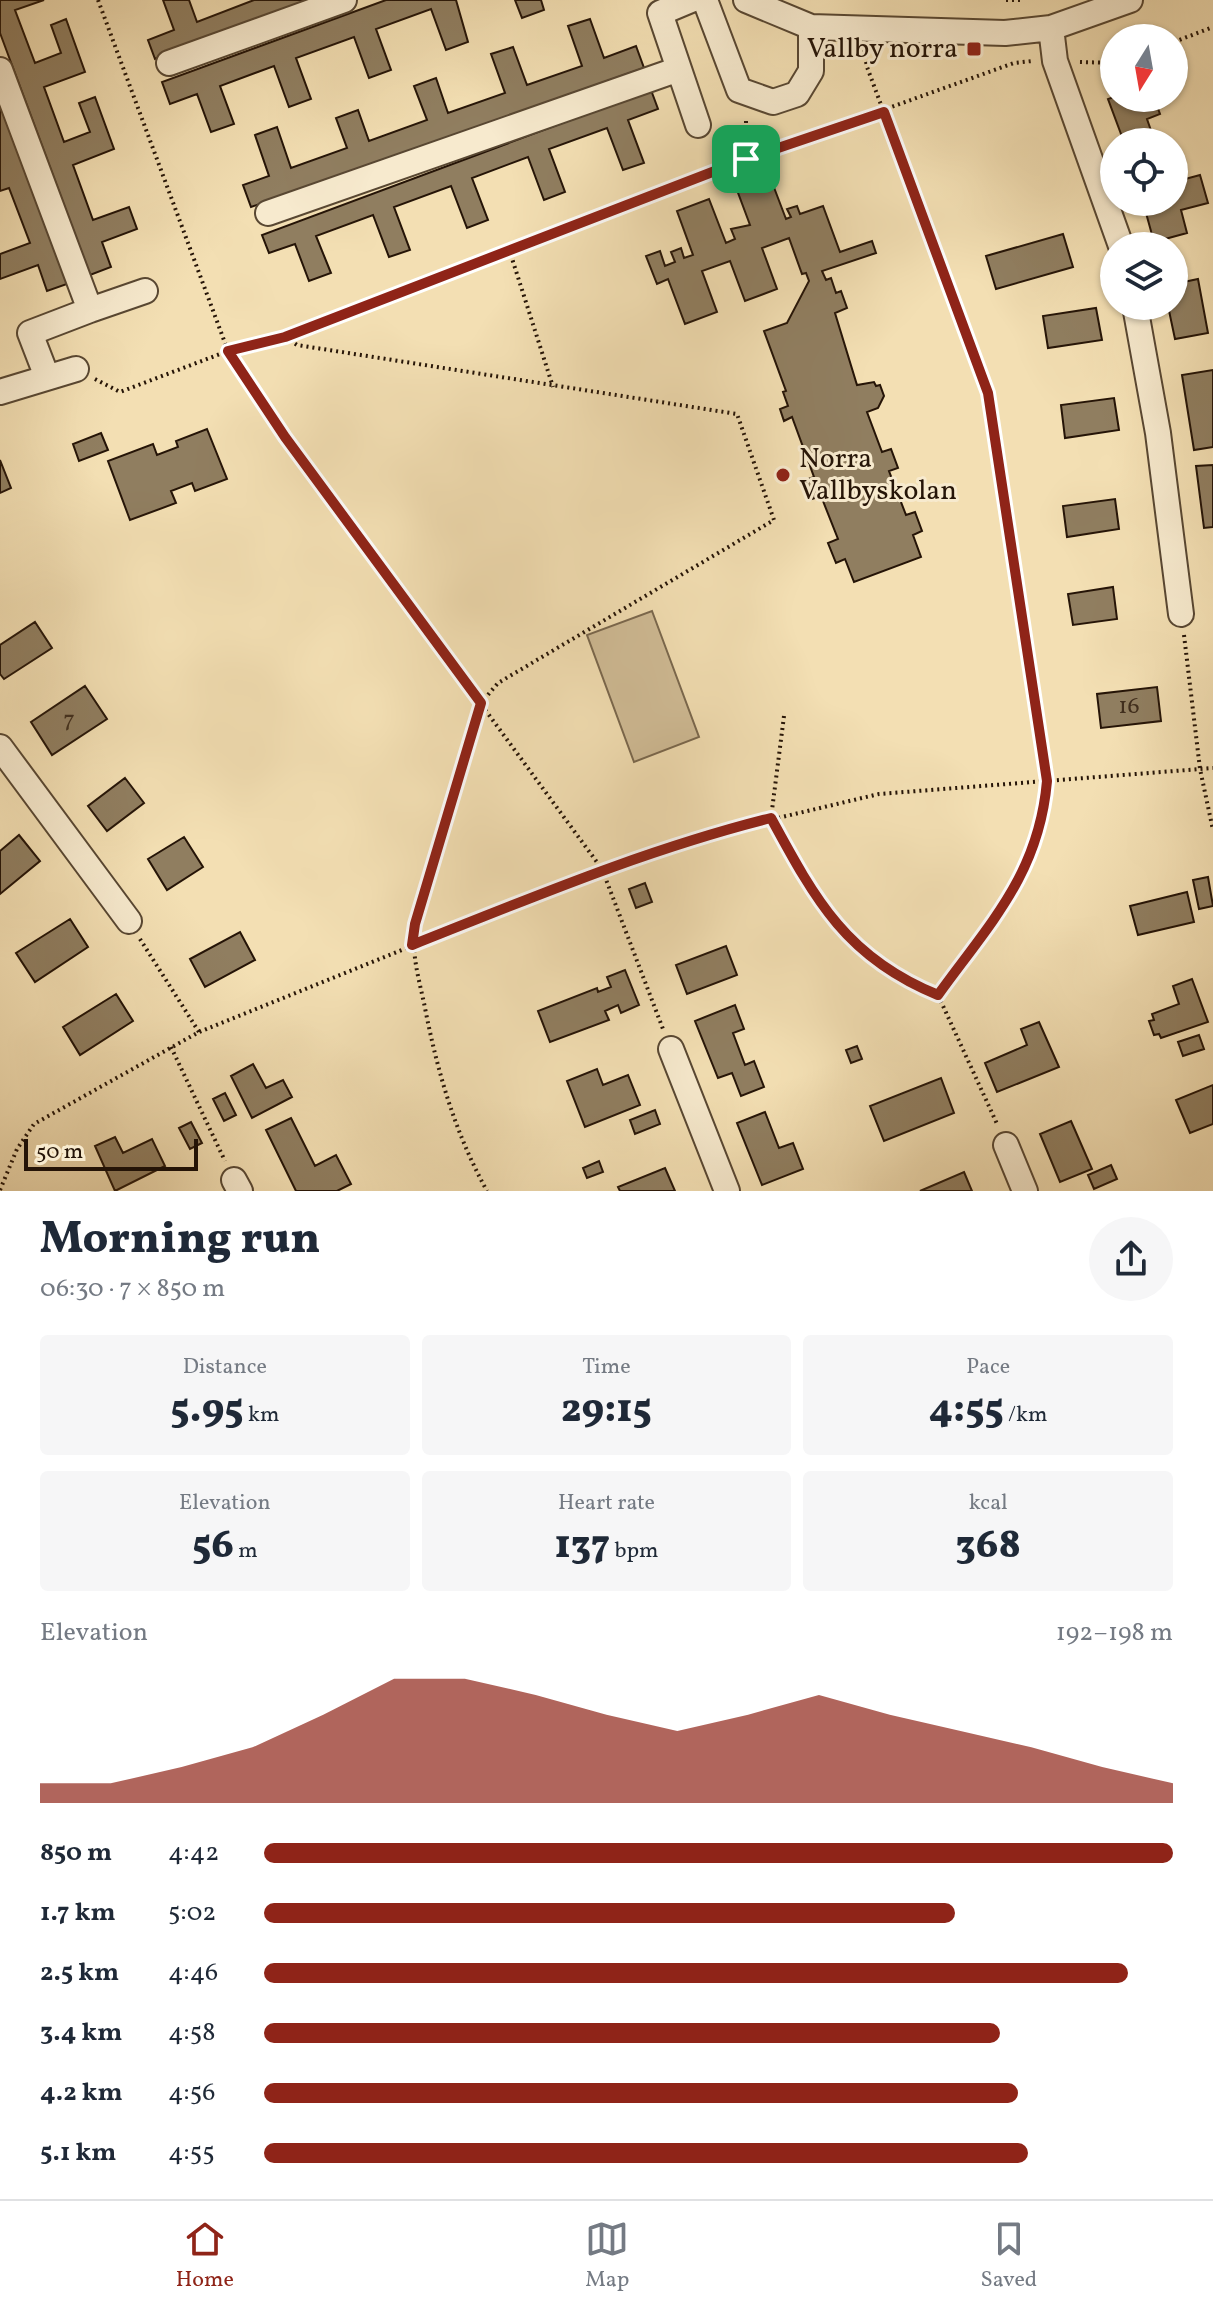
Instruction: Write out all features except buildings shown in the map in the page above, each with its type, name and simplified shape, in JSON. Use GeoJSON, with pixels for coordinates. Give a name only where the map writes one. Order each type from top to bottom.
{"type":"FeatureCollection","features":[{"type":"Feature","properties":{"kind":"street"},"geometry":{"type":"LineString","coordinates":[[169,63],[344,0]]}},
{"type":"Feature","properties":{"kind":"street"},"geometry":{"type":"LineString","coordinates":[[691,0],[660,13],[698,125]]}},
{"type":"Feature","properties":{"kind":"street"},"geometry":{"type":"LineString","coordinates":[[705,0],[739,90],[773,102],[797,94],[811,71],[811,27]]}},
{"type":"Feature","properties":{"kind":"street"},"geometry":{"type":"LineString","coordinates":[[746,0],[811,27],[1005,33],[1051,28],[1130,0]]}},
{"type":"Feature","properties":{"kind":"street"},"geometry":{"type":"LineString","coordinates":[[1051,28],[1055,61],[1116,232]]}},
{"type":"Feature","properties":{"kind":"street"},"geometry":{"type":"LineString","coordinates":[[268,213],[679,69]]}},
{"type":"Feature","properties":{"kind":"street"},"geometry":{"type":"LineString","coordinates":[[0,70],[90,310]]}},
{"type":"Feature","properties":{"kind":"street"},"geometry":{"type":"LineString","coordinates":[[47,377],[30,333],[145,291]]}},
{"type":"Feature","properties":{"kind":"street"},"geometry":{"type":"LineString","coordinates":[[1138,320],[1158,433],[1181,614]]}},
{"type":"Feature","properties":{"kind":"street"},"geometry":{"type":"LineString","coordinates":[[0,392],[76,369]]}},
{"type":"Feature","properties":{"kind":"street"},"geometry":{"type":"LineString","coordinates":[[0,747],[129,921]]}},
{"type":"Feature","properties":{"kind":"street"},"geometry":{"type":"LineString","coordinates":[[671,1049],[727,1191]]}},
{"type":"Feature","properties":{"kind":"street"},"geometry":{"type":"LineString","coordinates":[[1006,1145],[1025,1191]]}},
{"type":"Feature","properties":{"kind":"path"},"geometry":{"type":"LineString","coordinates":[[98,0],[228,351],[285,437],[602,869],[671,1049]]}},
{"type":"Feature","properties":{"kind":"path"},"geometry":{"type":"LineString","coordinates":[[1006,0],[1023,0]]}},
{"type":"Feature","properties":{"kind":"path"},"geometry":{"type":"LineString","coordinates":[[1188,37],[1213,27]]}},
{"type":"Feature","properties":{"kind":"path"},"geometry":{"type":"LineString","coordinates":[[864,28],[867,67],[988,393],[1047,781],[1036,844],[1020,882],[938,995]]}},
{"type":"Feature","properties":{"kind":"path"},"geometry":{"type":"LineString","coordinates":[[76,369],[120,392],[228,351],[285,337],[746,159],[1014,63],[1100,63]]}},
{"type":"Feature","properties":{"kind":"path"},"geometry":{"type":"LineString","coordinates":[[739,90],[746,115],[746,159]]}},
{"type":"Feature","properties":{"kind":"path"},"geometry":{"type":"LineString","coordinates":[[509,249],[553,388]]}},
{"type":"Feature","properties":{"kind":"path"},"geometry":{"type":"LineString","coordinates":[[285,337],[297,345],[553,388],[737,414],[774,520],[498,683],[481,703],[415,924],[412,945],[437,1070],[453,1118],[487,1191]]}},
{"type":"Feature","properties":{"kind":"path"},"geometry":{"type":"LineString","coordinates":[[1181,614],[1200,769],[1213,830]]}},
{"type":"Feature","properties":{"kind":"path"},"geometry":{"type":"LineString","coordinates":[[784,716],[771,818],[809,889],[860,952],[938,995],[1006,1145]]}},
{"type":"Feature","properties":{"kind":"path"},"geometry":{"type":"LineString","coordinates":[[0,1190],[17,1149],[34,1124],[199,1032],[602,869],[685,840],[879,794],[1213,768]]}},
{"type":"Feature","properties":{"kind":"path"},"geometry":{"type":"LineString","coordinates":[[129,921],[199,1032]]}},
{"type":"Feature","properties":{"kind":"path"},"geometry":{"type":"LineString","coordinates":[[171,1047],[237,1185]]}},
{"type":"Feature","properties":{"kind":"shaded area"},"geometry":{"type":"Polygon","coordinates":[[[652,611],[699,737],[634,762],[587,635],[652,611]]]}},
{"type":"Feature","properties":{"kind":"place","name":"Vallby norra"},"geometry":{"type":"Point","coordinates":[974,49]}},
{"type":"Feature","properties":{"kind":"place","name":"Norra Vallbyskolan"},"geometry":{"type":"Point","coordinates":[783,475]}},
{"type":"Feature","properties":{"kind":"route"},"geometry":{"type":"LineString","coordinates":[[884,112],[988,393],[1047,781],[1036,844],[1020,882],[938,995],[918,987],[860,952],[809,889],[771,818],[685,840],[602,869],[412,945],[415,924],[481,703],[285,437],[228,351],[285,337],[746,159],[884,112]]}}]}
